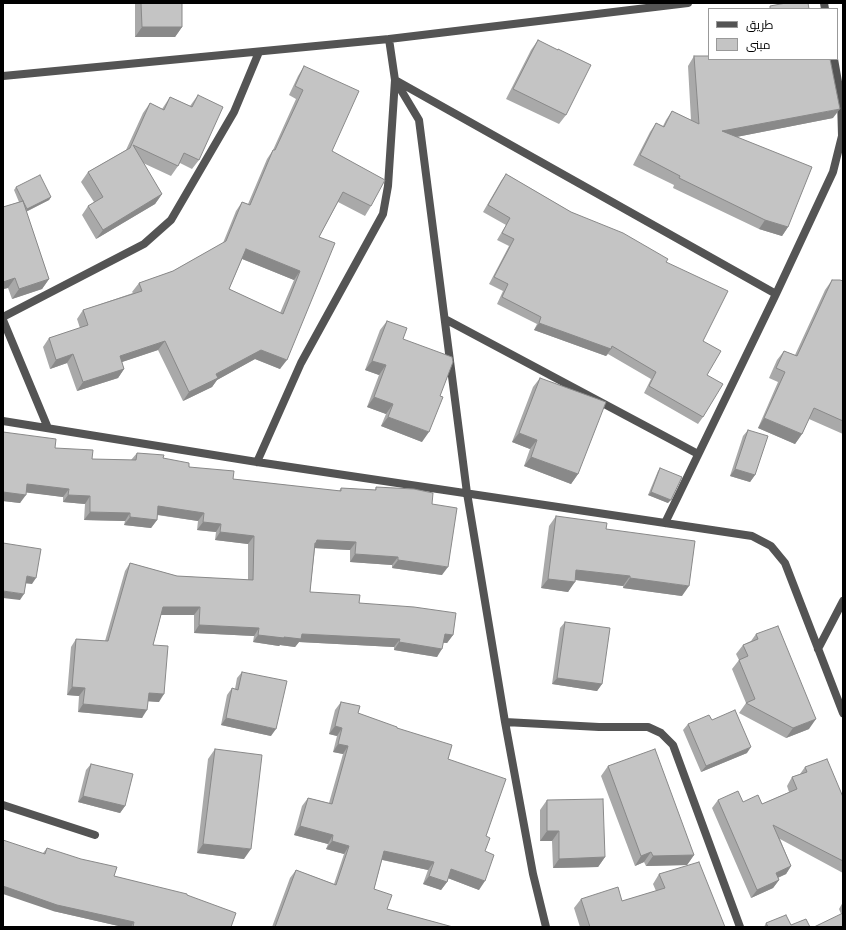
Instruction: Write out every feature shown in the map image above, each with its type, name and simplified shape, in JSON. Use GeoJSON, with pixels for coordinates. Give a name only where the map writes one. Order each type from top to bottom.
{"type":"FeatureCollection","features":[{"type":"Feature","properties":{"kind":"street"},"geometry":{"type":"LineString","coordinates":[[3,76],[389,39],[688,3]]}},
{"type":"Feature","properties":{"kind":"street"},"geometry":{"type":"LineString","coordinates":[[257,462],[301,363],[383,214],[388,186],[395,80],[389,39]]}},
{"type":"Feature","properties":{"kind":"street"},"geometry":{"type":"LineString","coordinates":[[48,428],[3,319],[144,244],[171,220],[234,112],[259,52]]}},
{"type":"Feature","properties":{"kind":"street"},"geometry":{"type":"LineString","coordinates":[[665,523],[776,294],[833,172],[842,136],[840,99],[834,60]]}},
{"type":"Feature","properties":{"kind":"street"},"geometry":{"type":"LineString","coordinates":[[395,80],[776,294]]}},
{"type":"Feature","properties":{"kind":"street"},"geometry":{"type":"LineString","coordinates":[[395,80],[419,120],[467,493],[505,722],[533,874],[546,927]]}},
{"type":"Feature","properties":{"kind":"street"},"geometry":{"type":"LineString","coordinates":[[445,318],[698,454]]}},
{"type":"Feature","properties":{"kind":"street"},"geometry":{"type":"LineString","coordinates":[[3,421],[257,462],[752,536],[771,546],[785,563],[843,713]]}},
{"type":"Feature","properties":{"kind":"street"},"geometry":{"type":"LineString","coordinates":[[818,649],[843,601]]}},
{"type":"Feature","properties":{"kind":"street"},"geometry":{"type":"LineString","coordinates":[[505,722],[599,727],[648,727],[661,733],[673,745],[740,927]]}},
{"type":"Feature","properties":{"kind":"street"},"geometry":{"type":"LineString","coordinates":[[3,805],[95,835]]}},
{"type":"Feature","properties":{"kind":"building"},"geometry":{"type":"Polygon","coordinates":[[[141,3],[182,3],[182,27],[142,27],[141,3]]]}},
{"type":"Feature","properties":{"kind":"building"},"geometry":{"type":"Polygon","coordinates":[[[786,3],[808,3],[809,8],[770,8],[770,6],[786,3]]]}},
{"type":"Feature","properties":{"kind":"building"},"geometry":{"type":"Polygon","coordinates":[[[538,40],[591,65],[566,115],[513,89],[538,40]]]}},
{"type":"Feature","properties":{"kind":"building"},"geometry":{"type":"Polygon","coordinates":[[[694,56],[708,56],[708,60],[830,60],[840,109],[722,131],[812,167],[788,227],[765,220],[679,178],[680,176],[640,155],[656,123],[664,127],[672,111],[699,124],[694,56]]]}},
{"type":"Feature","properties":{"kind":"building"},"geometry":{"type":"Polygon","coordinates":[[[304,66],[359,91],[332,151],[385,180],[371,206],[343,192],[319,237],[335,243],[287,360],[261,350],[216,374],[218,378],[189,392],[165,341],[120,356],[124,369],[83,382],[73,354],[56,360],[49,338],[88,325],[83,310],[142,291],[139,283],[173,271],[226,241],[242,202],[250,205],[273,150],[275,150],[303,90],[295,86],[304,66]],[[246,249],[229,289],[283,314],[300,271],[246,249]]]}},
{"type":"Feature","properties":{"kind":"building"},"geometry":{"type":"Polygon","coordinates":[[[198,95],[223,107],[199,160],[184,153],[178,166],[133,145],[162,194],[103,230],[88,206],[103,197],[88,172],[130,148],[150,103],[164,110],[170,97],[192,107],[198,95]]]}},
{"type":"Feature","properties":{"kind":"building"},"geometry":{"type":"Polygon","coordinates":[[[506,174],[571,212],[623,233],[668,259],[666,262],[728,291],[703,341],[721,351],[707,375],[723,384],[703,417],[649,386],[656,372],[612,346],[611,349],[539,323],[541,317],[502,297],[508,284],[494,277],[514,239],[502,233],[510,218],[488,205],[506,174]]]}},
{"type":"Feature","properties":{"kind":"building"},"geometry":{"type":"Polygon","coordinates":[[[40,175],[51,197],[27,209],[16,187],[40,175]]]}},
{"type":"Feature","properties":{"kind":"building"},"geometry":{"type":"Polygon","coordinates":[[[23,201],[49,279],[19,289],[15,278],[3,282],[3,207],[23,201]]]}},
{"type":"Feature","properties":{"kind":"building"},"geometry":{"type":"Polygon","coordinates":[[[832,280],[843,281],[843,421],[814,408],[802,434],[764,418],[785,372],[776,368],[784,351],[797,356],[832,280]]]}},
{"type":"Feature","properties":{"kind":"building"},"geometry":{"type":"Polygon","coordinates":[[[387,321],[407,328],[403,339],[452,357],[453,362],[440,396],[443,397],[429,432],[388,417],[393,404],[374,397],[386,365],[372,361],[387,321]]]}},
{"type":"Feature","properties":{"kind":"building"},"geometry":{"type":"Polygon","coordinates":[[[540,378],[606,402],[578,474],[531,457],[537,440],[519,433],[540,378]]]}},
{"type":"Feature","properties":{"kind":"building"},"geometry":{"type":"Polygon","coordinates":[[[748,430],[768,436],[755,475],[735,469],[748,430]]]}},
{"type":"Feature","properties":{"kind":"building"},"geometry":{"type":"Polygon","coordinates":[[[3,432],[56,439],[55,448],[93,450],[92,459],[136,460],[137,453],[164,455],[163,458],[189,463],[189,467],[234,471],[233,479],[341,491],[341,488],[376,490],[376,487],[414,489],[433,493],[432,504],[457,508],[448,567],[398,560],[398,557],[355,554],[356,542],[317,540],[315,543],[310,592],[360,595],[359,603],[414,607],[456,613],[453,635],[445,634],[442,649],[399,642],[400,639],[302,634],[301,639],[284,638],[258,635],[259,628],[199,625],[200,607],[163,607],[153,645],[168,646],[164,694],[149,693],[147,710],[83,704],[85,688],[72,687],[76,639],[108,641],[130,563],[177,576],[253,580],[254,536],[220,532],[221,524],[203,522],[204,513],[158,506],[157,520],[130,517],[130,513],[90,512],[90,496],[68,495],[69,489],[27,484],[26,495],[3,492],[3,432]]]}},
{"type":"Feature","properties":{"kind":"building"},"geometry":{"type":"Polygon","coordinates":[[[660,468],[682,477],[671,500],[651,492],[660,468]]]}},
{"type":"Feature","properties":{"kind":"building"},"geometry":{"type":"Polygon","coordinates":[[[556,516],[607,523],[606,529],[695,541],[689,586],[630,578],[630,576],[576,570],[575,582],[548,579],[556,516]]]}},
{"type":"Feature","properties":{"kind":"building"},"geometry":{"type":"Polygon","coordinates":[[[3,543],[41,549],[36,578],[27,576],[24,594],[3,591],[3,543]]]}},
{"type":"Feature","properties":{"kind":"building"},"geometry":{"type":"Polygon","coordinates":[[[565,622],[610,628],[602,684],[557,678],[565,622]]]}},
{"type":"Feature","properties":{"kind":"building"},"geometry":{"type":"Polygon","coordinates":[[[778,626],[816,719],[793,728],[746,703],[755,699],[739,660],[748,656],[743,645],[758,639],[756,634],[778,626]]]}},
{"type":"Feature","properties":{"kind":"building"},"geometry":{"type":"Polygon","coordinates":[[[242,672],[287,681],[276,729],[226,718],[232,688],[238,690],[242,672]]]}},
{"type":"Feature","properties":{"kind":"building"},"geometry":{"type":"Polygon","coordinates":[[[341,702],[360,706],[358,713],[397,728],[452,745],[448,759],[506,779],[486,836],[490,838],[485,851],[494,855],[485,881],[451,869],[447,882],[429,876],[434,862],[384,851],[374,889],[392,895],[387,909],[453,927],[275,927],[296,870],[336,885],[349,846],[332,841],[333,835],[300,826],[308,798],[332,804],[348,746],[338,744],[342,728],[335,726],[341,702]]]}},
{"type":"Feature","properties":{"kind":"building"},"geometry":{"type":"Polygon","coordinates":[[[735,710],[751,747],[706,766],[688,724],[709,715],[712,720],[735,710]]]}},
{"type":"Feature","properties":{"kind":"building"},"geometry":{"type":"Polygon","coordinates":[[[215,749],[262,755],[251,849],[203,844],[215,749]]]}},
{"type":"Feature","properties":{"kind":"building"},"geometry":{"type":"Polygon","coordinates":[[[655,749],[694,855],[653,856],[651,852],[641,856],[608,766],[655,749]]]}},
{"type":"Feature","properties":{"kind":"building"},"geometry":{"type":"Polygon","coordinates":[[[827,759],[843,797],[843,861],[773,825],[791,866],[776,873],[779,880],[757,890],[718,800],[738,791],[743,802],[758,795],[762,804],[797,789],[792,777],[807,772],[805,767],[827,759]]]}},
{"type":"Feature","properties":{"kind":"building"},"geometry":{"type":"Polygon","coordinates":[[[91,764],[133,774],[125,806],[83,796],[91,764]]]}},
{"type":"Feature","properties":{"kind":"building"},"geometry":{"type":"Polygon","coordinates":[[[603,799],[605,857],[559,859],[559,831],[547,831],[547,800],[603,799]]]}},
{"type":"Feature","properties":{"kind":"building"},"geometry":{"type":"Polygon","coordinates":[[[3,840],[45,854],[47,848],[81,859],[117,867],[114,876],[187,894],[236,913],[231,927],[133,927],[134,922],[57,905],[3,886],[3,840]]]}},
{"type":"Feature","properties":{"kind":"building"},"geometry":{"type":"Polygon","coordinates":[[[699,862],[725,927],[590,927],[581,899],[618,887],[622,901],[665,888],[659,874],[699,862]]]}},
{"type":"Feature","properties":{"kind":"building"},"geometry":{"type":"Polygon","coordinates":[[[843,913],[843,927],[814,927],[843,913]]]}},
{"type":"Feature","properties":{"kind":"building"},"geometry":{"type":"Polygon","coordinates":[[[786,915],[791,925],[806,919],[810,927],[768,927],[766,923],[786,915]]]}}]}
